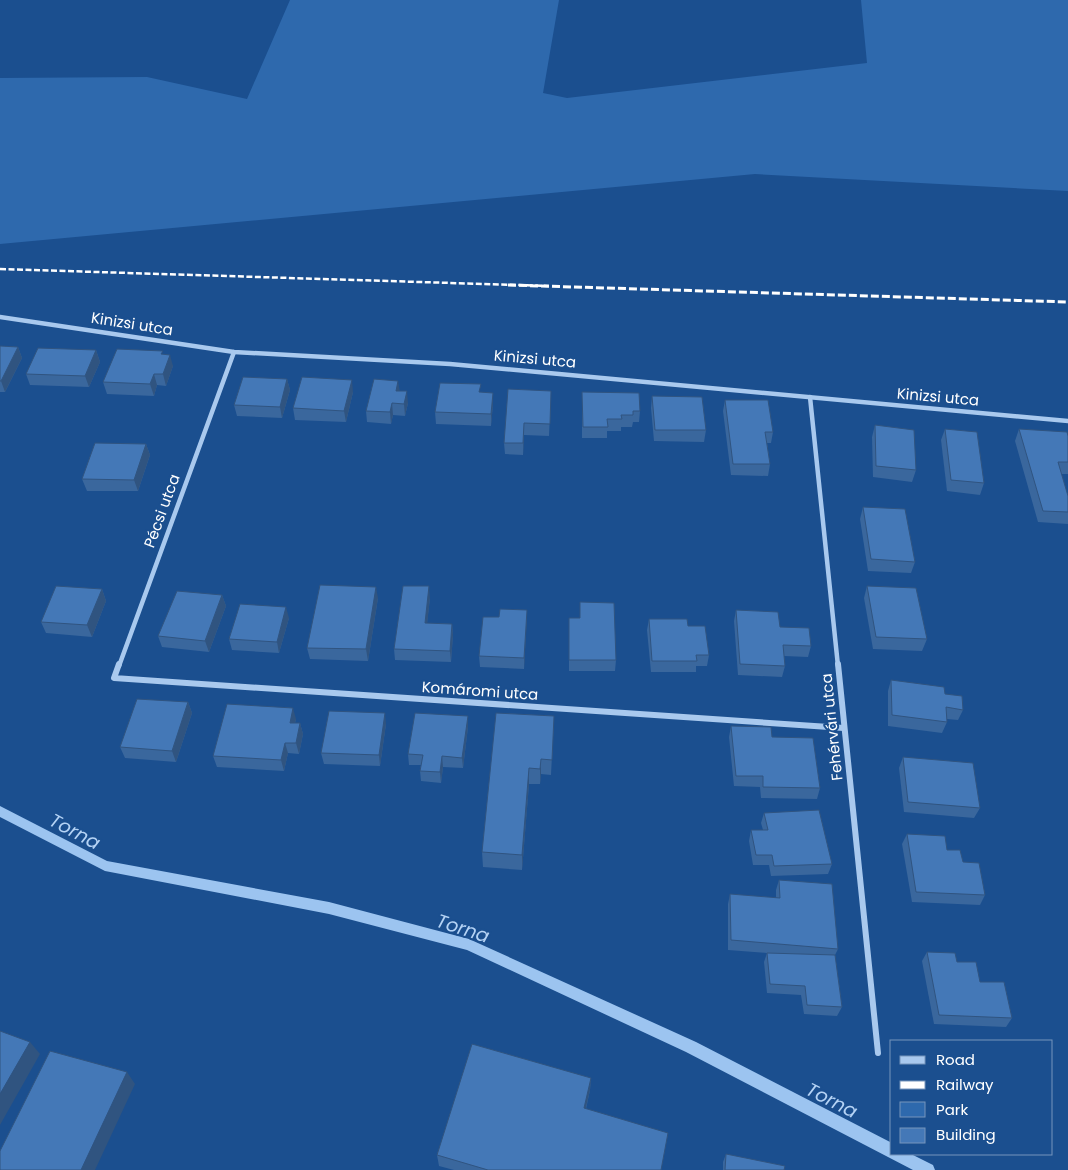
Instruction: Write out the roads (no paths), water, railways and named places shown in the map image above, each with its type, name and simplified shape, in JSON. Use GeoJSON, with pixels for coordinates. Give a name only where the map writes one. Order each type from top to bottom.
{"type":"FeatureCollection","features":[{"type":"Feature","properties":{"kind":"street","name":"Kinizsi utca"},"geometry":{"type":"LineString","coordinates":[[0,317],[234,352],[450,364],[1068,421]]}},
{"type":"Feature","properties":{"kind":"street","name":"Pécsi utca"},"geometry":{"type":"LineString","coordinates":[[114,678],[234,352]]}},
{"type":"Feature","properties":{"kind":"street","name":"Fehérvári utca"},"geometry":{"type":"LineString","coordinates":[[810,397],[878,1053]]}},
{"type":"Feature","properties":{"kind":"street","name":"Komáromi utca"},"geometry":{"type":"LineString","coordinates":[[114,678],[844,728]]}},
{"type":"Feature","properties":{"kind":"waterway","name":"Torna"},"geometry":{"type":"LineString","coordinates":[[0,811],[105,866],[329,908],[469,945],[691,1047],[890,1150]]}},
{"type":"Feature","properties":{"kind":"waterway","name":"Torna"},"geometry":{"type":"LineString","coordinates":[[899,1155],[928,1170]]}},
{"type":"Feature","properties":{"kind":"railway"},"geometry":{"type":"LineString","coordinates":[[0,269],[549,286]]}},
{"type":"Feature","properties":{"kind":"railway"},"geometry":{"type":"LineString","coordinates":[[508,285],[1068,302]]}}]}
